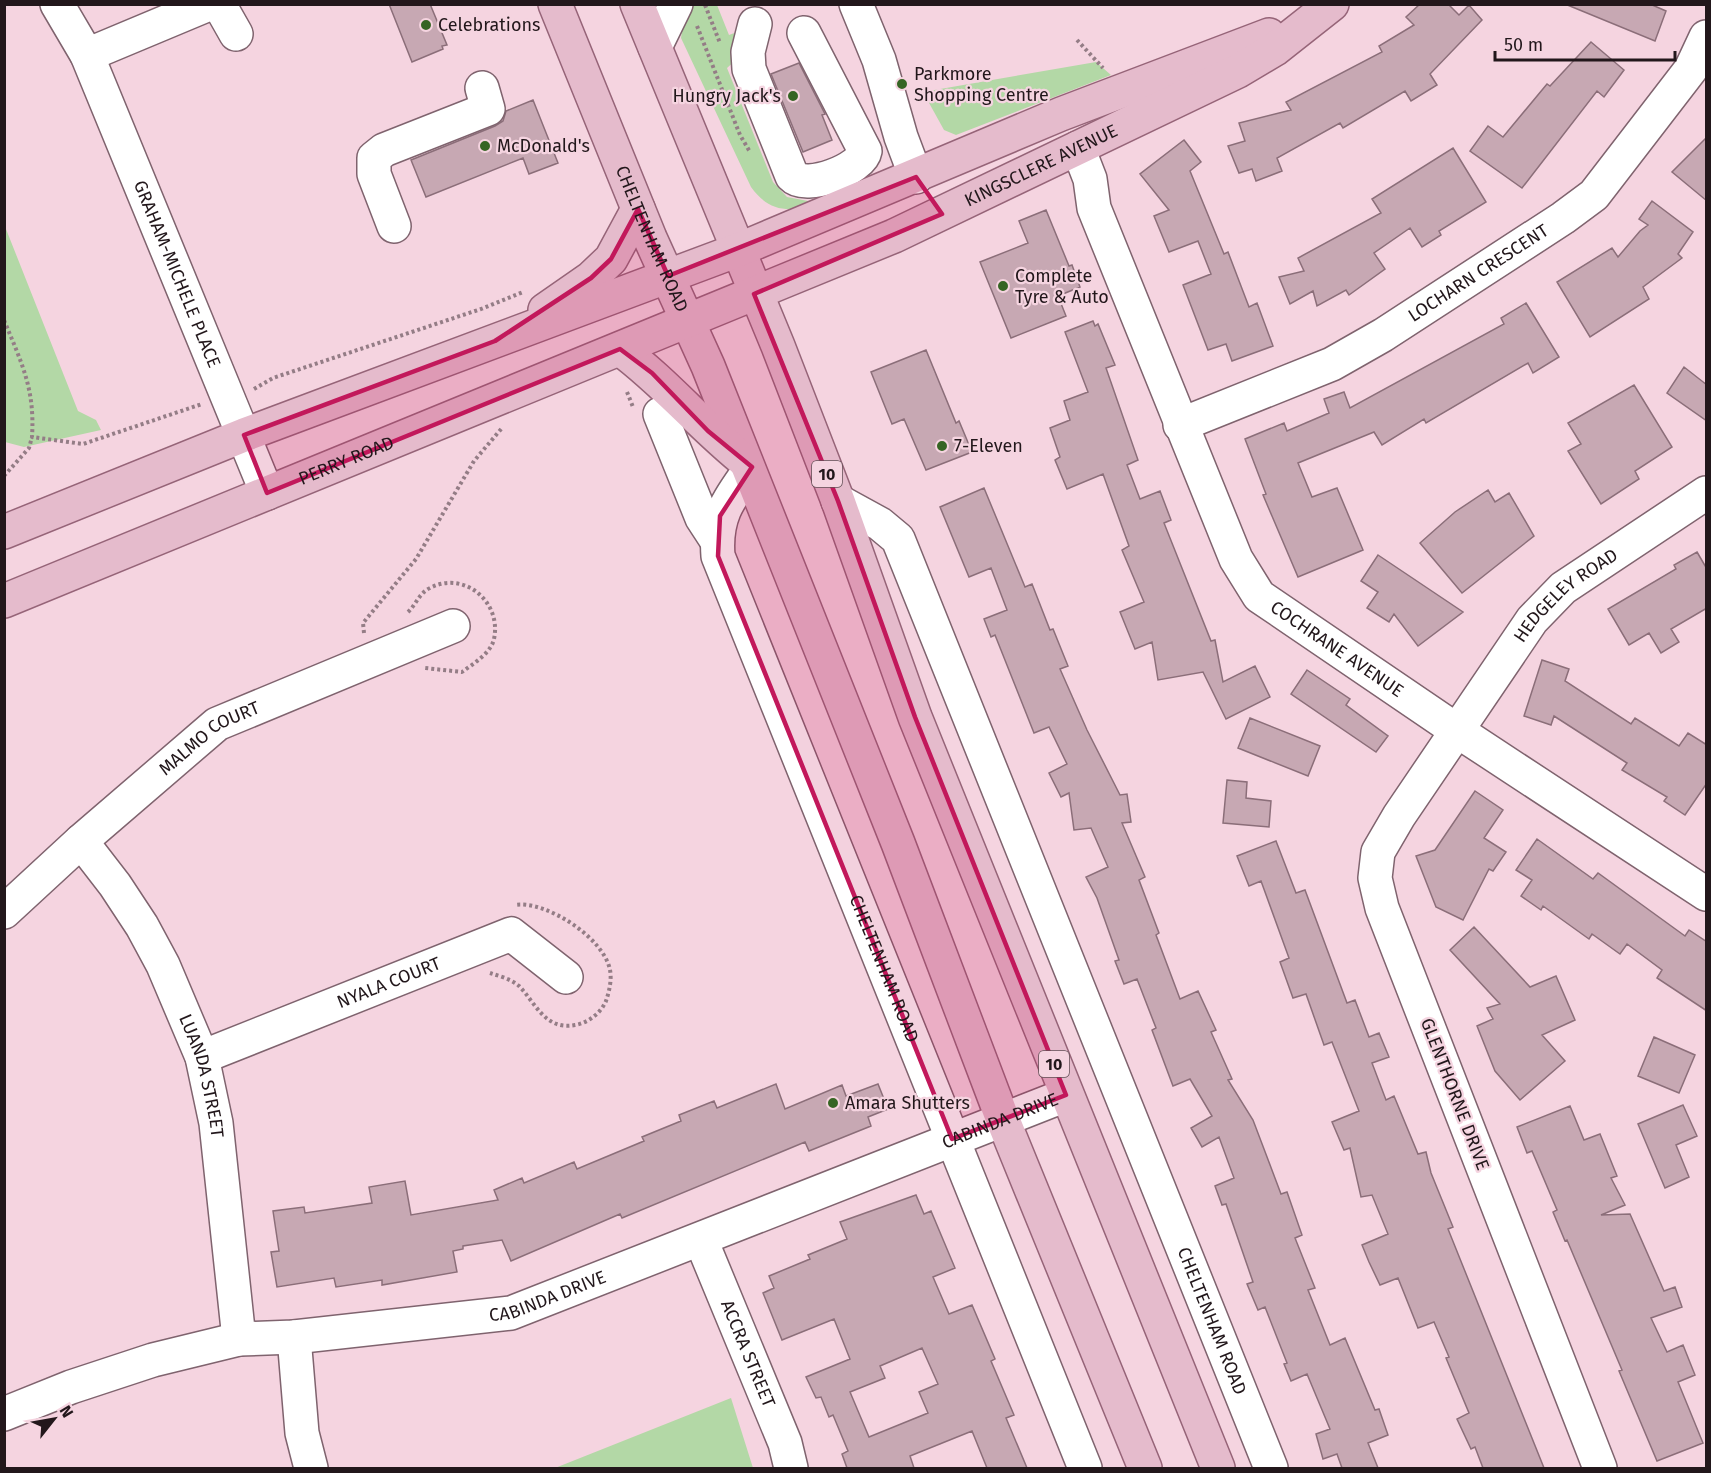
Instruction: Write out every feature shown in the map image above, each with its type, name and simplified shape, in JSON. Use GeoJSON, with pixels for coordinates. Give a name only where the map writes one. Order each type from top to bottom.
{"type":"FeatureCollection","features":[{"type":"Feature","properties":{"kind":"main road","name":"CHELTENHAM ROAD"},"geometry":{"type":"LineString","coordinates":[[555,4],[638,209],[689,320],[898,843],[1003,1120],[1145,1468]]}},
{"type":"Feature","properties":{"kind":"main road","name":"10"},"geometry":{"type":"LineString","coordinates":[[637,4],[838,501],[892,658],[1218,1468]]}},
{"type":"Feature","properties":{"kind":"main road","name":"KINGSCLERE AVENUE"},"geometry":{"type":"LineString","coordinates":[[668,276],[738,250],[1061,114],[1319,9]]}},
{"type":"Feature","properties":{"kind":"main road","name":"KINGSCLERE AVENUE"},"geometry":{"type":"LineString","coordinates":[[689,320],[942,214],[1247,66],[1275,49],[1319,9]]}},
{"type":"Feature","properties":{"kind":"main road"},"geometry":{"type":"LineString","coordinates":[[1061,114],[1067,153]]}},
{"type":"Feature","properties":{"kind":"main road"},"geometry":{"type":"LineString","coordinates":[[926,172],[942,214]]}},
{"type":"Feature","properties":{"kind":"main road"},"geometry":{"type":"LineString","coordinates":[[495,341],[591,278],[611,259],[638,209]]}},
{"type":"Feature","properties":{"kind":"main road"},"geometry":{"type":"LineString","coordinates":[[4,532],[244,435],[668,276]]}},
{"type":"Feature","properties":{"kind":"main road","name":"PERRY ROAD"},"geometry":{"type":"LineString","coordinates":[[4,601],[689,320]]}},
{"type":"Feature","properties":{"kind":"main road"},"geometry":{"type":"LineString","coordinates":[[620,349],[652,373],[708,431],[748,467]]}},
{"type":"Feature","properties":{"kind":"street","name":"GRAHAM-MICHELE PLACE"},"geometry":{"type":"LineString","coordinates":[[57,4],[87,55],[267,493]]}},
{"type":"Feature","properties":{"kind":"street"},"geometry":{"type":"LineString","coordinates":[[87,55],[208,4]]}},
{"type":"Feature","properties":{"kind":"street"},"geometry":{"type":"LineString","coordinates":[[219,4],[236,34]]}},
{"type":"Feature","properties":{"kind":"street"},"geometry":{"type":"LineString","coordinates":[[856,4],[879,60],[901,137],[926,172]]}},
{"type":"Feature","properties":{"kind":"street"},"geometry":{"type":"LineString","coordinates":[[655,47],[685,11]]}},
{"type":"Feature","properties":{"kind":"street"},"geometry":{"type":"LineString","coordinates":[[755,24],[748,56],[753,79],[792,176],[797,180],[807,182],[819,180],[851,166],[863,158],[865,151],[804,33]]}},
{"type":"Feature","properties":{"kind":"street","name":"LOCHARN CRESCENT"},"geometry":{"type":"LineString","coordinates":[[1180,425],[1332,364],[1383,335],[1563,218],[1594,195],[1691,69],[1707,36]]}},
{"type":"Feature","properties":{"kind":"street"},"geometry":{"type":"LineString","coordinates":[[401,223],[388,170],[388,156],[393,148],[488,109],[482,88]]}},
{"type":"Feature","properties":{"kind":"street","name":"COCHRANE AVENUE"},"geometry":{"type":"LineString","coordinates":[[1067,153],[1067,178],[1094,208],[1236,559],[1259,596],[1456,730],[1707,894]]}},
{"type":"Feature","properties":{"kind":"street"},"geometry":{"type":"LineString","coordinates":[[648,416],[702,518],[717,541]]}},
{"type":"Feature","properties":{"kind":"street","name":"CHELTENHAM ROAD"},"geometry":{"type":"LineString","coordinates":[[748,467],[720,516],[717,541],[718,556],[723,572],[1085,1468]]}},
{"type":"Feature","properties":{"kind":"street","name":"HEDGELEY ROAD"},"geometry":{"type":"LineString","coordinates":[[1456,730],[1532,620],[1563,588],[1707,493]]}},
{"type":"Feature","properties":{"kind":"street"},"geometry":{"type":"LineString","coordinates":[[884,496],[898,539]]}},
{"type":"Feature","properties":{"kind":"street","name":"CHELTENHAM ROAD"},"geometry":{"type":"LineString","coordinates":[[838,501],[875,520],[898,539],[1271,1468]]}},
{"type":"Feature","properties":{"kind":"street","name":"MALMO COURT"},"geometry":{"type":"LineString","coordinates":[[4,912],[81,841],[218,724],[367,640],[453,626]]}},
{"type":"Feature","properties":{"kind":"street","name":"GLENTHORNE DRIVE"},"geometry":{"type":"LineString","coordinates":[[1456,730],[1378,852],[1375,878],[1382,908],[1600,1468]]}},
{"type":"Feature","properties":{"kind":"street","name":"LUANDA STREET"},"geometry":{"type":"LineString","coordinates":[[81,841],[116,885],[142,926],[163,965],[202,1057],[216,1123],[239,1339]]}},
{"type":"Feature","properties":{"kind":"street","name":"NYALA COURT"},"geometry":{"type":"LineString","coordinates":[[202,1057],[510,934],[566,977]]}},
{"type":"Feature","properties":{"kind":"street","name":"CABINDA DRIVE"},"geometry":{"type":"LineString","coordinates":[[4,1414],[71,1387],[143,1363],[239,1339],[294,1337],[512,1313],[1066,1095]]}},
{"type":"Feature","properties":{"kind":"street","name":"ACCRA STREET"},"geometry":{"type":"LineString","coordinates":[[701,1240],[785,1443],[792,1468]]}},
{"type":"Feature","properties":{"kind":"street"},"geometry":{"type":"LineString","coordinates":[[294,1337],[302,1433],[311,1468]]}},
{"type":"Feature","properties":{"kind":"path"},"geometry":{"type":"LineString","coordinates":[[685,11],[740,135],[752,155]]}},
{"type":"Feature","properties":{"kind":"path"},"geometry":{"type":"LineString","coordinates":[[32,437],[83,444],[203,404],[231,401],[273,378],[481,309],[531,289]]}},
{"type":"Feature","properties":{"kind":"path"},"geometry":{"type":"LineString","coordinates":[[4,320],[31,389],[32,437],[29,448],[4,476]]}},
{"type":"Feature","properties":{"kind":"path"},"geometry":{"type":"LineString","coordinates":[[628,396],[648,416]]}},
{"type":"Feature","properties":{"kind":"path"},"geometry":{"type":"LineString","coordinates":[[367,640],[363,623],[416,559],[474,461],[502,428]]}},
{"type":"Feature","properties":{"kind":"path"},"geometry":{"type":"LineString","coordinates":[[404,617],[429,588],[445,584],[460,584],[476,589],[486,602],[495,622],[494,640],[487,651],[462,672],[423,668]]}},
{"type":"Feature","properties":{"kind":"path"},"geometry":{"type":"LineString","coordinates":[[485,972],[506,979],[519,987],[536,1009],[558,1025],[575,1026],[592,1018],[603,1008],[610,990],[610,969],[602,951],[558,914],[528,903],[511,905]]}},
{"type":"Feature","properties":{"kind":"highlighted area"},"geometry":{"type":"Polygon","coordinates":[[[916,177],[942,214],[754,294],[838,501],[915,717],[1066,1095],[952,1139],[718,556],[720,516],[752,467],[708,431],[652,373],[620,349],[267,493],[244,435],[495,341],[591,278],[611,259],[638,209],[668,276],[916,177]]]}},
{"type":"Feature","properties":{"kind":"green space"},"geometry":{"type":"Polygon","coordinates":[[[686,4],[717,5],[729,35],[745,29],[738,58],[727,68],[773,182],[787,197],[808,201],[808,207],[783,209],[776,207],[763,200],[751,187],[681,38],[686,4]]]}},
{"type":"Feature","properties":{"kind":"green space"},"geometry":{"type":"Polygon","coordinates":[[[1096,62],[1111,75],[956,135],[944,130],[923,92],[1096,62]]]}},
{"type":"Feature","properties":{"kind":"green space"},"geometry":{"type":"Polygon","coordinates":[[[4,224],[78,411],[96,420],[101,430],[24,447],[5,442],[4,224]]]}},
{"type":"Feature","properties":{"kind":"green space"},"geometry":{"type":"Polygon","coordinates":[[[731,1398],[753,1468],[555,1468],[731,1398]]]}},
{"type":"Feature","properties":{"kind":"building"},"geometry":{"type":"Polygon","coordinates":[[[389,4],[430,4],[447,45],[442,46],[443,49],[412,62],[389,4]]]}},
{"type":"Feature","properties":{"kind":"building"},"geometry":{"type":"Polygon","coordinates":[[[1420,4],[1448,4],[1459,15],[1469,5],[1482,20],[1430,74],[1437,85],[1411,101],[1405,91],[1343,128],[1340,123],[1277,158],[1282,171],[1256,181],[1252,169],[1239,173],[1228,146],[1245,141],[1239,123],[1291,110],[1286,102],[1382,52],[1379,46],[1414,25],[1406,17],[1420,4]]]}},
{"type":"Feature","properties":{"kind":"building"},"geometry":{"type":"Polygon","coordinates":[[[1565,4],[1650,4],[1666,11],[1655,41],[1565,4]]]}},
{"type":"Feature","properties":{"kind":"building"},"geometry":{"type":"Polygon","coordinates":[[[1591,42],[1624,70],[1604,97],[1597,91],[1522,188],[1470,151],[1488,126],[1503,137],[1547,84],[1550,86],[1591,42]]]}},
{"type":"Feature","properties":{"kind":"building","name":"Hungry Jack's"},"geometry":{"type":"Polygon","coordinates":[[[799,63],[825,114],[822,115],[832,140],[803,152],[771,74],[799,63]]]}},
{"type":"Feature","properties":{"kind":"building","name":"McDonald's"},"geometry":{"type":"Polygon","coordinates":[[[533,100],[558,163],[529,174],[523,158],[426,197],[411,160],[495,126],[503,121],[506,111],[533,100]]]}},
{"type":"Feature","properties":{"kind":"building"},"geometry":{"type":"Polygon","coordinates":[[[1707,137],[1707,201],[1672,172],[1707,137]]]}},
{"type":"Feature","properties":{"kind":"building"},"geometry":{"type":"Polygon","coordinates":[[[1184,140],[1201,162],[1190,171],[1224,254],[1228,252],[1249,307],[1257,303],[1273,346],[1232,361],[1226,344],[1208,350],[1183,285],[1211,274],[1198,241],[1169,252],[1154,216],[1169,210],[1140,174],[1184,140]]]}},
{"type":"Feature","properties":{"kind":"building"},"geometry":{"type":"Polygon","coordinates":[[[1453,148],[1486,202],[1439,231],[1441,235],[1422,247],[1410,228],[1374,253],[1385,269],[1349,295],[1346,290],[1317,306],[1313,291],[1290,304],[1279,277],[1304,271],[1298,258],[1381,213],[1372,199],[1453,148]]]}},
{"type":"Feature","properties":{"kind":"building"},"geometry":{"type":"Polygon","coordinates":[[[1652,201],[1693,232],[1678,254],[1682,258],[1643,287],[1649,299],[1590,337],[1557,282],[1612,248],[1618,257],[1648,225],[1639,219],[1652,201]]]}},
{"type":"Feature","properties":{"kind":"building"},"geometry":{"type":"Polygon","coordinates":[[[1046,210],[1080,287],[1058,296],[1066,316],[1011,338],[980,262],[1028,243],[1019,221],[1046,210]]]}},
{"type":"Feature","properties":{"kind":"building"},"geometry":{"type":"Polygon","coordinates":[[[1526,303],[1559,357],[1533,373],[1528,363],[1426,423],[1424,419],[1382,445],[1374,432],[1298,463],[1312,497],[1337,488],[1363,550],[1298,577],[1263,495],[1266,494],[1245,439],[1284,423],[1287,431],[1329,413],[1324,399],[1344,392],[1350,408],[1504,324],[1501,318],[1526,303]]]}},
{"type":"Feature","properties":{"kind":"building"},"geometry":{"type":"Polygon","coordinates":[[[1093,321],[1095,326],[1098,324],[1115,365],[1106,368],[1138,460],[1127,465],[1140,499],[1160,491],[1171,520],[1164,523],[1211,641],[1215,640],[1223,682],[1255,666],[1270,697],[1226,719],[1203,672],[1158,680],[1152,642],[1135,649],[1120,612],[1144,602],[1122,550],[1129,546],[1103,474],[1067,489],[1055,460],[1060,457],[1050,428],[1070,420],[1064,401],[1088,392],[1065,332],[1093,321]]]}},
{"type":"Feature","properties":{"kind":"building"},"geometry":{"type":"Polygon","coordinates":[[[926,350],[956,423],[959,421],[972,452],[926,470],[904,419],[892,424],[871,372],[926,350]]]}},
{"type":"Feature","properties":{"kind":"building"},"geometry":{"type":"Polygon","coordinates":[[[1684,367],[1707,385],[1707,421],[1667,393],[1684,367]]]}},
{"type":"Feature","properties":{"kind":"building"},"geometry":{"type":"Polygon","coordinates":[[[1634,385],[1672,447],[1635,471],[1639,479],[1601,504],[1568,451],[1581,444],[1568,423],[1634,385]]]}},
{"type":"Feature","properties":{"kind":"building"},"geometry":{"type":"Polygon","coordinates":[[[984,488],[1025,587],[1032,584],[1050,630],[1053,629],[1068,666],[1060,669],[1087,730],[1120,795],[1127,794],[1131,822],[1122,823],[1145,877],[1139,880],[1159,933],[1156,935],[1180,999],[1198,991],[1216,1030],[1211,1032],[1232,1079],[1228,1080],[1253,1120],[1281,1194],[1287,1192],[1302,1235],[1295,1238],[1315,1288],[1308,1290],[1330,1345],[1345,1338],[1375,1410],[1379,1409],[1388,1435],[1368,1443],[1378,1468],[1342,1468],[1337,1454],[1323,1459],[1316,1434],[1330,1429],[1307,1374],[1291,1381],[1284,1364],[1287,1363],[1265,1307],[1258,1310],[1247,1284],[1253,1282],[1226,1204],[1222,1205],[1215,1186],[1234,1178],[1219,1137],[1202,1147],[1191,1128],[1212,1116],[1190,1079],[1173,1086],[1152,1030],[1156,1028],[1137,979],[1124,984],[1115,961],[1119,960],[1097,898],[1086,877],[1108,867],[1091,828],[1074,830],[1069,793],[1061,797],[1049,773],[1067,764],[1049,727],[1034,733],[995,635],[991,637],[984,619],[1007,610],[991,568],[969,577],[940,507],[984,488]]]}},
{"type":"Feature","properties":{"kind":"building"},"geometry":{"type":"Polygon","coordinates":[[[1488,490],[1495,502],[1509,493],[1534,536],[1462,593],[1420,543],[1455,512],[1488,490]]]}},
{"type":"Feature","properties":{"kind":"building"},"geometry":{"type":"Polygon","coordinates":[[[1697,552],[1707,569],[1707,608],[1671,629],[1679,642],[1661,653],[1649,633],[1629,645],[1608,609],[1676,569],[1674,565],[1697,552]]]}},
{"type":"Feature","properties":{"kind":"building"},"geometry":{"type":"Polygon","coordinates":[[[1378,555],[1463,612],[1418,646],[1394,614],[1389,622],[1367,608],[1378,592],[1361,581],[1378,555]]]}},
{"type":"Feature","properties":{"kind":"building"},"geometry":{"type":"Polygon","coordinates":[[[1542,660],[1569,669],[1565,681],[1631,724],[1635,718],[1679,746],[1688,733],[1707,745],[1707,783],[1685,815],[1664,801],[1667,797],[1622,770],[1627,763],[1554,716],[1551,725],[1524,716],[1542,660]]]}},
{"type":"Feature","properties":{"kind":"building"},"geometry":{"type":"Polygon","coordinates":[[[1307,670],[1350,699],[1346,705],[1388,736],[1376,752],[1291,694],[1307,670]]]}},
{"type":"Feature","properties":{"kind":"building"},"geometry":{"type":"Polygon","coordinates":[[[1250,718],[1320,746],[1308,776],[1238,748],[1250,718]]]}},
{"type":"Feature","properties":{"kind":"building"},"geometry":{"type":"Polygon","coordinates":[[[1227,780],[1247,782],[1246,798],[1271,801],[1269,827],[1223,823],[1227,780]]]}},
{"type":"Feature","properties":{"kind":"building"},"geometry":{"type":"Polygon","coordinates":[[[1475,791],[1503,810],[1484,838],[1506,852],[1493,871],[1489,869],[1463,920],[1436,907],[1416,856],[1435,850],[1475,791]]]}},
{"type":"Feature","properties":{"kind":"building"},"geometry":{"type":"Polygon","coordinates":[[[1537,839],[1593,879],[1598,873],[1685,936],[1689,930],[1707,942],[1707,1011],[1657,978],[1662,970],[1627,944],[1620,954],[1592,934],[1589,939],[1543,906],[1541,910],[1521,896],[1532,880],[1516,870],[1537,839]]]}},
{"type":"Feature","properties":{"kind":"building"},"geometry":{"type":"Polygon","coordinates":[[[1276,841],[1296,893],[1305,890],[1347,1003],[1355,1000],[1369,1037],[1379,1033],[1389,1057],[1372,1063],[1386,1100],[1394,1096],[1418,1154],[1426,1152],[1431,1173],[1453,1227],[1448,1229],[1544,1468],[1483,1468],[1475,1447],[1471,1449],[1457,1419],[1469,1413],[1434,1322],[1418,1328],[1398,1278],[1380,1285],[1369,1262],[1362,1245],[1388,1234],[1372,1195],[1361,1197],[1350,1148],[1344,1150],[1332,1122],[1359,1111],[1332,1042],[1324,1045],[1306,994],[1293,998],[1280,962],[1289,958],[1261,881],[1249,886],[1237,856],[1276,841]]]}},
{"type":"Feature","properties":{"kind":"building"},"geometry":{"type":"Polygon","coordinates":[[[1474,927],[1530,987],[1556,976],[1575,1020],[1542,1035],[1565,1061],[1520,1100],[1495,1071],[1477,1026],[1493,1019],[1487,1008],[1500,1004],[1450,950],[1474,927]]]}},
{"type":"Feature","properties":{"kind":"building"},"geometry":{"type":"Polygon","coordinates":[[[1654,1037],[1695,1055],[1679,1093],[1638,1076],[1654,1037]]]}},
{"type":"Feature","properties":{"kind":"building"},"geometry":{"type":"Polygon","coordinates":[[[776,1084],[785,1109],[842,1085],[846,1096],[878,1084],[888,1109],[868,1117],[871,1126],[809,1151],[805,1142],[622,1218],[620,1214],[511,1261],[502,1240],[463,1246],[463,1249],[453,1251],[457,1272],[382,1285],[382,1280],[336,1287],[334,1278],[277,1287],[271,1252],[279,1251],[273,1211],[304,1207],[305,1213],[372,1203],[369,1187],[405,1181],[411,1215],[498,1200],[494,1190],[522,1178],[524,1183],[574,1162],[577,1169],[644,1141],[642,1137],[681,1121],[679,1115],[714,1101],[717,1108],[776,1084]]]}},
{"type":"Feature","properties":{"kind":"building"},"geometry":{"type":"Polygon","coordinates":[[[1683,1105],[1697,1136],[1676,1145],[1689,1177],[1665,1188],[1638,1124],[1683,1105]]]}},
{"type":"Feature","properties":{"kind":"building"},"geometry":{"type":"Polygon","coordinates":[[[1570,1106],[1584,1140],[1600,1134],[1617,1176],[1611,1178],[1625,1205],[1601,1215],[1630,1214],[1664,1291],[1675,1287],[1682,1307],[1651,1318],[1667,1352],[1683,1345],[1695,1375],[1678,1382],[1703,1443],[1657,1461],[1619,1371],[1622,1370],[1553,1212],[1557,1210],[1532,1151],[1527,1153],[1517,1127],[1570,1106]]]}},
{"type":"Feature","properties":{"kind":"building"},"geometry":{"type":"Polygon","coordinates":[[[916,1195],[924,1214],[931,1211],[955,1268],[933,1277],[949,1314],[972,1305],[995,1359],[991,1361],[1014,1415],[1006,1418],[1027,1468],[987,1468],[972,1431],[910,1456],[914,1468],[847,1468],[842,1454],[848,1451],[833,1415],[829,1417],[821,1397],[816,1398],[806,1377],[850,1359],[834,1319],[782,1340],[763,1293],[774,1288],[769,1276],[810,1259],[808,1255],[847,1239],[840,1222],[916,1195]],[[922,1348],[880,1366],[885,1378],[850,1392],[869,1437],[928,1413],[919,1392],[938,1384],[922,1348]]]}},
{"type":"Feature","properties":{"kind":"place","name":"Celebrations"},"geometry":{"type":"Point","coordinates":[426,25]}},
{"type":"Feature","properties":{"kind":"place","name":"Parkmore Shopping Centre"},"geometry":{"type":"Point","coordinates":[902,84]}},
{"type":"Feature","properties":{"kind":"place","name":"Hungry Jack's"},"geometry":{"type":"Point","coordinates":[793,96]}},
{"type":"Feature","properties":{"kind":"place","name":"McDonald's"},"geometry":{"type":"Point","coordinates":[485,146]}},
{"type":"Feature","properties":{"kind":"place","name":"Complete Tyre & Auto"},"geometry":{"type":"Point","coordinates":[1003,286]}},
{"type":"Feature","properties":{"kind":"place","name":"7-Eleven"},"geometry":{"type":"Point","coordinates":[942,446]}},
{"type":"Feature","properties":{"kind":"place","name":"Amara Shutters"},"geometry":{"type":"Point","coordinates":[833,1103]}}]}
